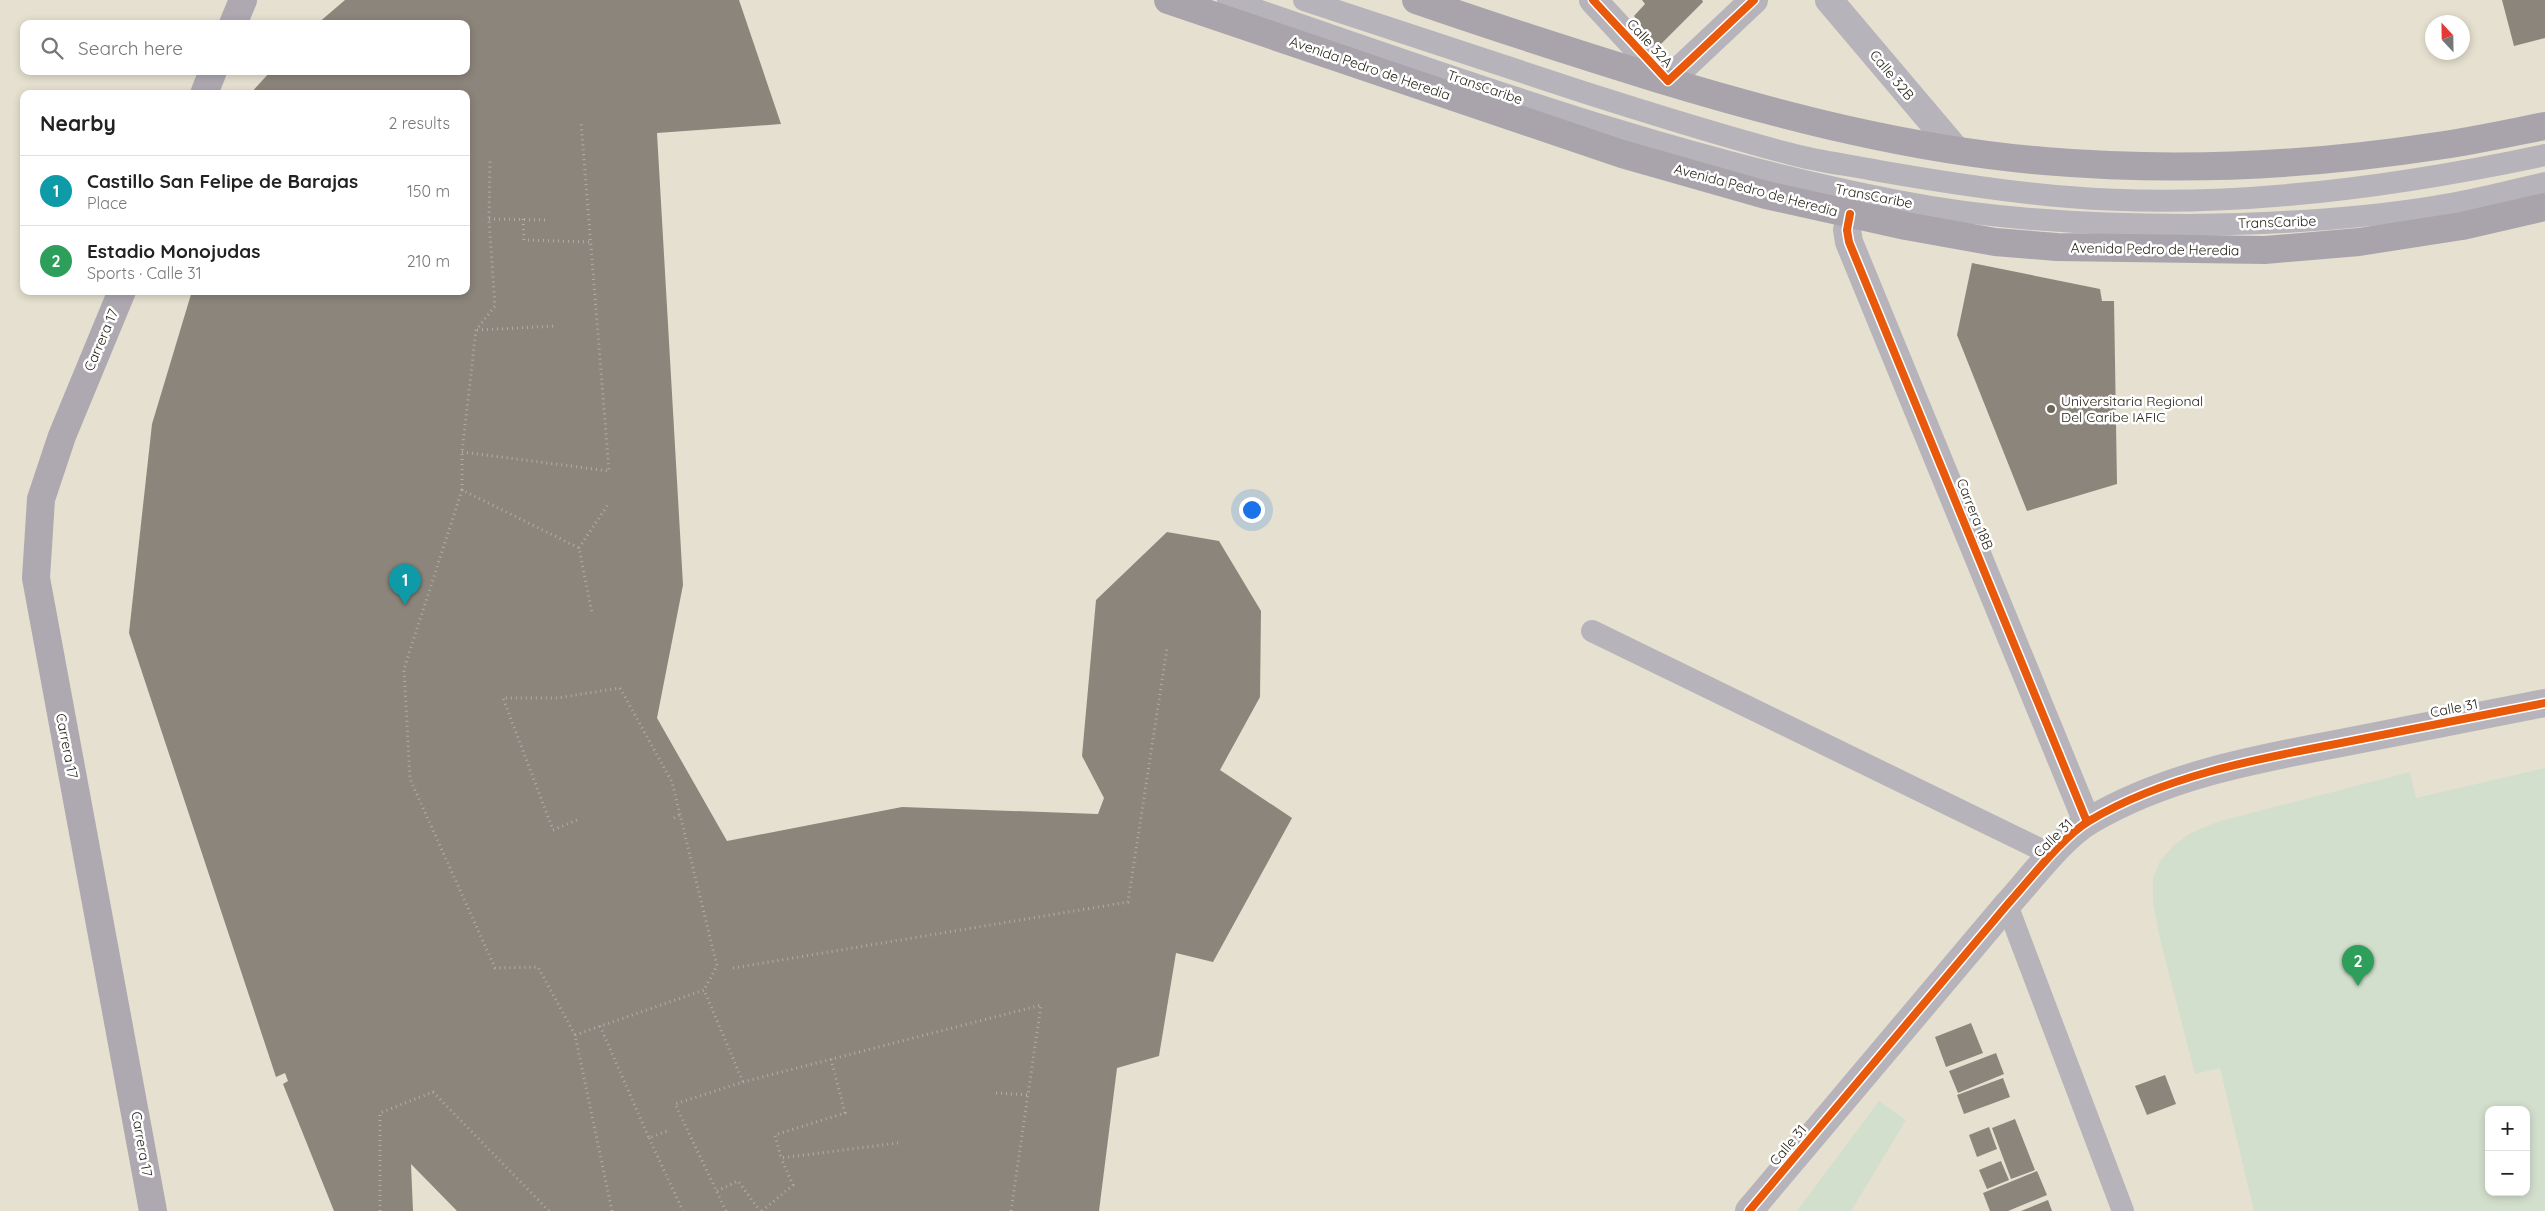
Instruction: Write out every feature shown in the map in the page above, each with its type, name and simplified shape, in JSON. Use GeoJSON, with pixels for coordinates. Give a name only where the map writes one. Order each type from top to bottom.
{"type":"FeatureCollection","features":[{"type":"Feature","properties":{"kind":"highway","name":"Avenida Pedro de Heredia"},"geometry":{"type":"LineString","coordinates":[[1168,0],[1622,154],[1766,195],[1850,214],[1995,242],[2057,248],[2265,250],[2359,242],[2462,226],[2545,207]]}},
{"type":"Feature","properties":{"kind":"highway"},"geometry":{"type":"LineString","coordinates":[[1416,0],[1668,82],[1753,107],[1866,135],[1956,150],[2087,164],[2161,166],[2248,164],[2336,158],[2438,146],[2545,126]]}},
{"type":"Feature","properties":{"kind":"main road"},"geometry":{"type":"LineString","coordinates":[[235,20],[243,0]]}},
{"type":"Feature","properties":{"kind":"main road"},"geometry":{"type":"LineString","coordinates":[[206,90],[211,75]]}},
{"type":"Feature","properties":{"kind":"main road","name":"Carrera 17"},"geometry":{"type":"LineString","coordinates":[[120,295],[62,436],[41,499],[36,578],[154,1211]]}},
{"type":"Feature","properties":{"kind":"street","name":"Calle 32A"},"geometry":{"type":"LineString","coordinates":[[1593,0],[1668,82]]}},
{"type":"Feature","properties":{"kind":"street"},"geometry":{"type":"LineString","coordinates":[[1668,82],[1754,0]]}},
{"type":"Feature","properties":{"kind":"street","name":"Calle 32B"},"geometry":{"type":"LineString","coordinates":[[1829,0],[1956,150]]}},
{"type":"Feature","properties":{"kind":"street","name":"Carrera 18B"},"geometry":{"type":"LineString","coordinates":[[1850,214],[1847,230],[1849,242],[2087,822]]}},
{"type":"Feature","properties":{"kind":"street","name":"Calle 31"},"geometry":{"type":"LineString","coordinates":[[1749,1211],[2007,905],[2052,855],[2087,822],[2130,800],[2179,782],[2272,756],[2545,703]]}},
{"type":"Feature","properties":{"kind":"lane","name":"TransCaribe"},"geometry":{"type":"LineString","coordinates":[[1228,0],[1580,120],[1721,162],[1900,202],[1978,214],[2049,221],[2132,225],[2278,224],[2359,218],[2443,206],[2545,182]]}},
{"type":"Feature","properties":{"kind":"lane","name":"TransCaribe"},"geometry":{"type":"LineString","coordinates":[[1304,0],[1678,122],[1794,155],[1917,178],[2006,191],[2070,198],[2133,200],[2256,196],[2394,181],[2545,155]]}},
{"type":"Feature","properties":{"kind":"lane"},"geometry":{"type":"LineString","coordinates":[[1592,631],[2052,855]]}},
{"type":"Feature","properties":{"kind":"lane"},"geometry":{"type":"LineString","coordinates":[[2007,905],[2122,1211]]}},
{"type":"Feature","properties":{"kind":"path"},"geometry":{"type":"LineString","coordinates":[[462,452],[609,471],[581,122]]}},
{"type":"Feature","properties":{"kind":"path"},"geometry":{"type":"LineString","coordinates":[[490,161],[489,219],[496,306],[476,330],[462,452],[462,490],[404,669],[410,778],[495,968],[538,967],[575,1035],[612,1211]]}},
{"type":"Feature","properties":{"kind":"path"},"geometry":{"type":"LineString","coordinates":[[489,219],[548,220]]}},
{"type":"Feature","properties":{"kind":"path"},"geometry":{"type":"LineString","coordinates":[[523,219],[524,240],[591,242]]}},
{"type":"Feature","properties":{"kind":"path"},"geometry":{"type":"LineString","coordinates":[[476,330],[555,326]]}},
{"type":"Feature","properties":{"kind":"path"},"geometry":{"type":"LineString","coordinates":[[462,490],[579,548]]}},
{"type":"Feature","properties":{"kind":"path"},"geometry":{"type":"LineString","coordinates":[[592,613],[579,548],[609,503]]}},
{"type":"Feature","properties":{"kind":"path"},"geometry":{"type":"LineString","coordinates":[[733,968],[1128,902],[1167,648]]}},
{"type":"Feature","properties":{"kind":"path"},"geometry":{"type":"LineString","coordinates":[[575,1035],[704,990],[717,966],[672,782],[620,688],[557,698],[503,698],[553,830],[577,820]]}},
{"type":"Feature","properties":{"kind":"path"},"geometry":{"type":"LineString","coordinates":[[674,818],[681,814]]}},
{"type":"Feature","properties":{"kind":"path"},"geometry":{"type":"LineString","coordinates":[[704,990],[743,1082]]}},
{"type":"Feature","properties":{"kind":"path"},"geometry":{"type":"LineString","coordinates":[[726,1211],[675,1104],[743,1082],[1041,1004],[1030,1095],[1011,1211]]}},
{"type":"Feature","properties":{"kind":"path"},"geometry":{"type":"LineString","coordinates":[[600,1026],[683,1211]]}},
{"type":"Feature","properties":{"kind":"path"},"geometry":{"type":"LineString","coordinates":[[717,1191],[738,1180],[761,1211],[793,1185],[781,1158],[775,1136],[846,1113],[831,1059]]}},
{"type":"Feature","properties":{"kind":"path"},"geometry":{"type":"LineString","coordinates":[[380,1211],[380,1113],[433,1092],[548,1211]]}},
{"type":"Feature","properties":{"kind":"path"},"geometry":{"type":"LineString","coordinates":[[996,1093],[1030,1095]]}},
{"type":"Feature","properties":{"kind":"path"},"geometry":{"type":"LineString","coordinates":[[649,1138],[667,1131]]}},
{"type":"Feature","properties":{"kind":"path"},"geometry":{"type":"LineString","coordinates":[[781,1158],[898,1143]]}},
{"type":"Feature","properties":{"kind":"green space"},"geometry":{"type":"Polygon","coordinates":[[[2545,768],[2545,1211],[2254,1211],[2220,1068],[2195,1074],[2159,935],[2153,901],[2153,878],[2160,861],[2174,845],[2191,833],[2217,822],[2410,772],[2416,798],[2545,768]]]}},
{"type":"Feature","properties":{"kind":"green space"},"geometry":{"type":"Polygon","coordinates":[[[1879,1101],[1906,1120],[1851,1211],[1797,1211],[1879,1101]]]}},
{"type":"Feature","properties":{"kind":"building"},"geometry":{"type":"Polygon","coordinates":[[[345,0],[739,0],[781,124],[657,133],[683,585],[657,718],[727,841],[902,807],[1098,814],[1104,798],[1082,756],[1096,600],[1167,532],[1219,541],[1261,611],[1260,697],[1220,770],[1292,818],[1213,962],[1176,953],[1159,1056],[1117,1068],[1099,1211],[457,1211],[411,1164],[413,1211],[334,1211],[283,1084],[288,1081],[285,1073],[276,1077],[129,633],[152,424],[191,295],[470,295],[470,90],[254,90],[267,75],[470,75],[470,20],[322,20],[345,0]]]}},
{"type":"Feature","properties":{"kind":"building"},"geometry":{"type":"Polygon","coordinates":[[[1642,0],[1702,0],[1703,2],[1657,48],[1634,16],[1645,4],[1642,0]]]}},
{"type":"Feature","properties":{"kind":"building"},"geometry":{"type":"Polygon","coordinates":[[[2502,0],[2545,0],[2545,38],[2514,46],[2502,0]]]}},
{"type":"Feature","properties":{"kind":"building","name":"Universitaria Regional Del Caribe IAFIC"},"geometry":{"type":"Polygon","coordinates":[[[1972,263],[2100,289],[2102,301],[2114,301],[2117,484],[2027,511],[1957,335],[1972,263]]]}},
{"type":"Feature","properties":{"kind":"building"},"geometry":{"type":"Polygon","coordinates":[[[1971,1023],[1983,1053],[1946,1067],[1935,1037],[1971,1023]]]}},
{"type":"Feature","properties":{"kind":"building"},"geometry":{"type":"Polygon","coordinates":[[[1996,1053],[2004,1074],[1958,1093],[1949,1071],[1996,1053]]]}},
{"type":"Feature","properties":{"kind":"building"},"geometry":{"type":"Polygon","coordinates":[[[2165,1075],[2176,1104],[2147,1115],[2135,1086],[2165,1075]]]}},
{"type":"Feature","properties":{"kind":"building"},"geometry":{"type":"Polygon","coordinates":[[[2003,1078],[2010,1097],[1964,1114],[1957,1095],[2003,1078]]]}},
{"type":"Feature","properties":{"kind":"building"},"geometry":{"type":"Polygon","coordinates":[[[2015,1119],[2035,1170],[2011,1179],[1992,1128],[2015,1119]]]}},
{"type":"Feature","properties":{"kind":"building"},"geometry":{"type":"Polygon","coordinates":[[[1989,1127],[1997,1149],[1977,1157],[1969,1135],[1989,1127]]]}},
{"type":"Feature","properties":{"kind":"building"},"geometry":{"type":"Polygon","coordinates":[[[2001,1161],[2009,1180],[1987,1189],[1979,1170],[2001,1161]]]}},
{"type":"Feature","properties":{"kind":"building"},"geometry":{"type":"Polygon","coordinates":[[[2037,1171],[2047,1195],[2008,1211],[1990,1211],[1983,1193],[2037,1171]]]}},
{"type":"Feature","properties":{"kind":"building"},"geometry":{"type":"Polygon","coordinates":[[[2048,1200],[2052,1211],[2021,1211],[2048,1200]]]}},
{"type":"Feature","properties":{"kind":"cycle path"},"geometry":{"type":"LineString","coordinates":[[1593,0],[1668,81],[1754,0]]}},
{"type":"Feature","properties":{"kind":"cycle path"},"geometry":{"type":"LineString","coordinates":[[1850,214],[1847,230],[1849,242],[2087,822]]}},
{"type":"Feature","properties":{"kind":"cycle path"},"geometry":{"type":"LineString","coordinates":[[1749,1211],[2035,872],[2057,848],[2089,821],[2118,805],[2148,792],[2211,771],[2276,756],[2545,703]]}},
{"type":"Feature","properties":{"kind":"place","name":"Universitaria Regional Del Caribe IAFIC"},"geometry":{"type":"Point","coordinates":[2051,409]}},
{"type":"Feature","properties":{"kind":"place","name":"Castillo San Felipe de Barajas"},"geometry":{"type":"Point","coordinates":[405,605]}},
{"type":"Feature","properties":{"kind":"place","name":"Estadio Monojudas"},"geometry":{"type":"Point","coordinates":[2358,986]}}]}
